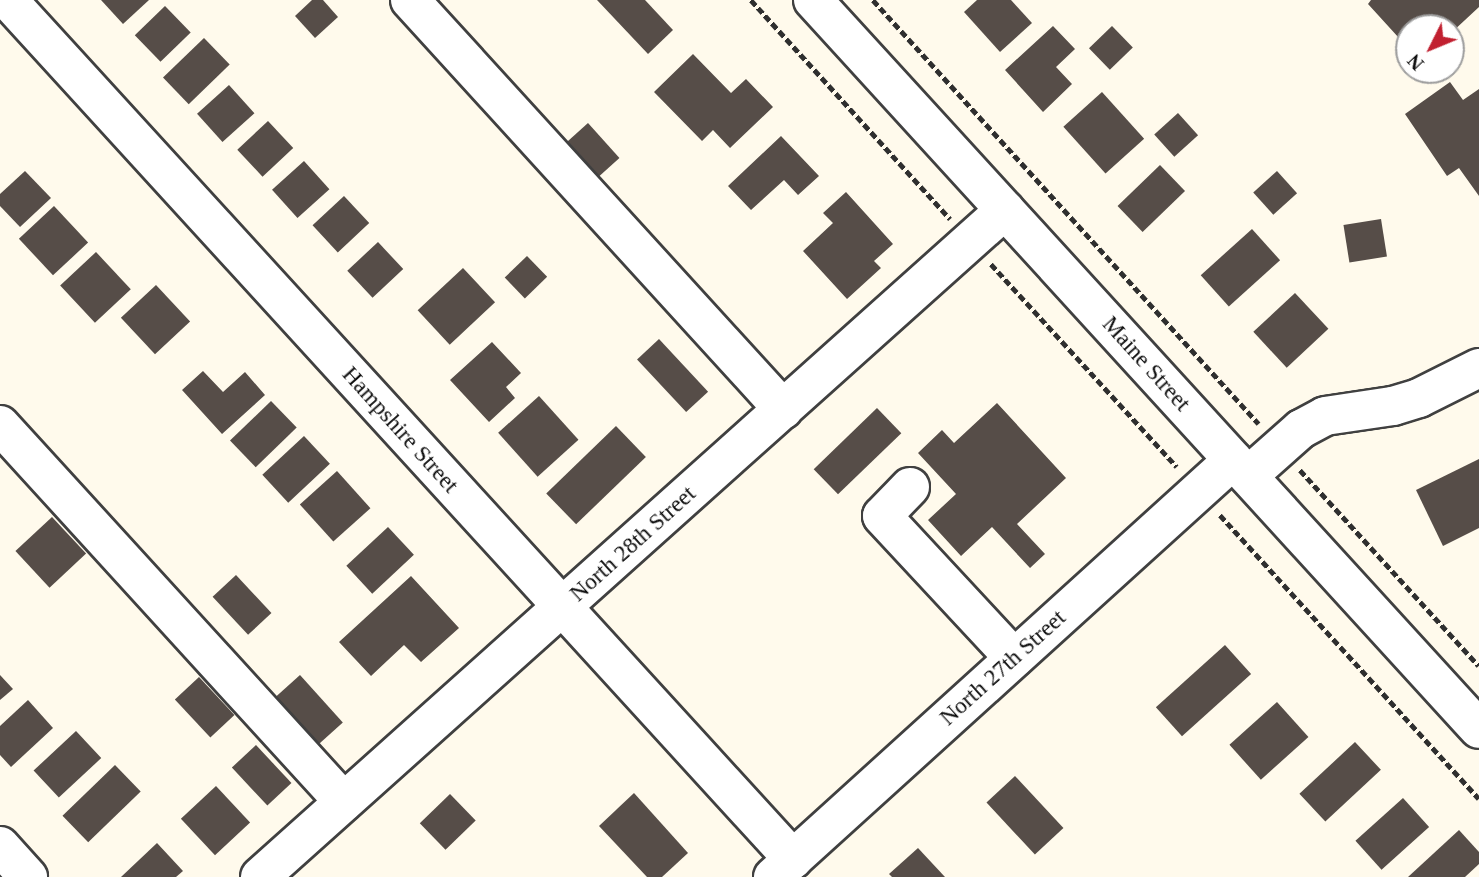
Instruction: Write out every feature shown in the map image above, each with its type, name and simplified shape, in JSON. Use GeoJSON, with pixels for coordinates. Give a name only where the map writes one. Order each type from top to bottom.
{"type":"FeatureCollection","features":[{"type":"Feature","properties":{"kind":"street","name":"Hampshire Street"},"geometry":{"type":"LineString","coordinates":[[8,0],[562,607],[783,868]]}},
{"type":"Feature","properties":{"kind":"street"},"geometry":{"type":"LineString","coordinates":[[410,0],[783,409]]}},
{"type":"Feature","properties":{"kind":"street","name":"Maine Street"},"geometry":{"type":"LineString","coordinates":[[813,0],[1479,729]]}},
{"type":"Feature","properties":{"kind":"street","name":"North 28th Street"},"geometry":{"type":"LineString","coordinates":[[260,877],[1005,211]]}},
{"type":"Feature","properties":{"kind":"street","name":"North 27th Street"},"geometry":{"type":"LineString","coordinates":[[783,868],[1198,491],[1280,447],[1301,429],[1325,416],[1393,406],[1419,398],[1479,368]]}},
{"type":"Feature","properties":{"kind":"street"},"geometry":{"type":"LineString","coordinates":[[0,425],[344,802]]}},
{"type":"Feature","properties":{"kind":"street"},"geometry":{"type":"LineString","coordinates":[[910,487],[882,516],[1014,658]]}},
{"type":"Feature","properties":{"kind":"street"},"geometry":{"type":"LineString","coordinates":[[0,846],[28,877]]}},
{"type":"Feature","properties":{"kind":"path"},"geometry":{"type":"LineString","coordinates":[[751,0],[1479,799]]}},
{"type":"Feature","properties":{"kind":"path"},"geometry":{"type":"LineString","coordinates":[[873,0],[1479,666]]}},
{"type":"Feature","properties":{"kind":"building"},"geometry":{"type":"Polygon","coordinates":[[[101,0],[149,0],[123,24],[101,0]]]}},
{"type":"Feature","properties":{"kind":"building"},"geometry":{"type":"Polygon","coordinates":[[[312,0],[323,0],[338,17],[315,38],[295,16],[312,0]]]}},
{"type":"Feature","properties":{"kind":"building"},"geometry":{"type":"Polygon","coordinates":[[[597,0],[645,0],[673,30],[648,54],[597,0]]]}},
{"type":"Feature","properties":{"kind":"building"},"geometry":{"type":"Polygon","coordinates":[[[977,0],[1011,0],[1032,23],[1000,52],[964,12],[977,0]]]}},
{"type":"Feature","properties":{"kind":"building"},"geometry":{"type":"Polygon","coordinates":[[[1371,0],[1479,0],[1479,7],[1465,20],[1465,14],[1395,14],[1395,34],[1368,4],[1371,0]]]}},
{"type":"Feature","properties":{"kind":"building"},"geometry":{"type":"Polygon","coordinates":[[[165,6],[191,33],[160,62],[135,35],[165,6]]]}},
{"type":"Feature","properties":{"kind":"building"},"geometry":{"type":"Polygon","coordinates":[[[1053,26],[1075,49],[1056,67],[1072,84],[1043,112],[1005,70],[1053,26]]]}},
{"type":"Feature","properties":{"kind":"building"},"geometry":{"type":"Polygon","coordinates":[[[1112,26],[1133,48],[1110,70],[1089,48],[1112,26]]]}},
{"type":"Feature","properties":{"kind":"building"},"geometry":{"type":"Polygon","coordinates":[[[204,38],[230,65],[189,104],[163,78],[204,38]]]}},
{"type":"Feature","properties":{"kind":"building"},"geometry":{"type":"Polygon","coordinates":[[[693,54],[731,93],[746,79],[773,107],[730,148],[713,130],[702,141],[654,92],[693,54]]]}},
{"type":"Feature","properties":{"kind":"building"},"geometry":{"type":"Polygon","coordinates":[[[1447,84],[1451,84],[1463,100],[1479,89],[1479,196],[1459,168],[1447,176],[1405,114],[1447,84]]]}},
{"type":"Feature","properties":{"kind":"building"},"geometry":{"type":"Polygon","coordinates":[[[229,85],[254,113],[222,142],[197,114],[229,85]]]}},
{"type":"Feature","properties":{"kind":"building"},"geometry":{"type":"Polygon","coordinates":[[[1102,92],[1144,139],[1106,174],[1063,127],[1102,92]]]}},
{"type":"Feature","properties":{"kind":"building"},"geometry":{"type":"Polygon","coordinates":[[[1178,113],[1198,135],[1174,157],[1154,134],[1178,113]]]}},
{"type":"Feature","properties":{"kind":"building"},"geometry":{"type":"Polygon","coordinates":[[[268,121],[293,148],[263,177],[237,150],[268,121]]]}},
{"type":"Feature","properties":{"kind":"building"},"geometry":{"type":"Polygon","coordinates":[[[588,123],[619,158],[596,179],[565,144],[588,123]]]}},
{"type":"Feature","properties":{"kind":"building"},"geometry":{"type":"Polygon","coordinates":[[[781,136],[819,176],[798,195],[784,180],[751,210],[728,186],[781,136]]]}},
{"type":"Feature","properties":{"kind":"building"},"geometry":{"type":"Polygon","coordinates":[[[304,161],[329,189],[297,218],[272,190],[304,161]]]}},
{"type":"Feature","properties":{"kind":"building"},"geometry":{"type":"Polygon","coordinates":[[[1160,165],[1185,191],[1143,232],[1118,206],[1160,165]]]}},
{"type":"Feature","properties":{"kind":"building"},"geometry":{"type":"Polygon","coordinates":[[[25,171],[51,198],[20,227],[0,206],[0,194],[25,171]]]}},
{"type":"Feature","properties":{"kind":"building"},"geometry":{"type":"Polygon","coordinates":[[[1277,171],[1297,193],[1273,215],[1253,192],[1277,171]]]}},
{"type":"Feature","properties":{"kind":"building"},"geometry":{"type":"Polygon","coordinates":[[[846,192],[893,244],[874,261],[881,268],[847,299],[803,251],[833,223],[823,213],[846,192]]]}},
{"type":"Feature","properties":{"kind":"building"},"geometry":{"type":"Polygon","coordinates":[[[344,196],[369,223],[338,252],[313,225],[344,196]]]}},
{"type":"Feature","properties":{"kind":"building"},"geometry":{"type":"Polygon","coordinates":[[[54,206],[88,243],[53,275],[19,239],[54,206]]]}},
{"type":"Feature","properties":{"kind":"building"},"geometry":{"type":"Polygon","coordinates":[[[1381,219],[1387,257],[1349,262],[1343,225],[1381,219]]]}},
{"type":"Feature","properties":{"kind":"building"},"geometry":{"type":"Polygon","coordinates":[[[1252,229],[1280,260],[1229,306],[1201,275],[1252,229]]]}},
{"type":"Feature","properties":{"kind":"building"},"geometry":{"type":"Polygon","coordinates":[[[378,242],[403,269],[373,298],[347,271],[378,242]]]}},
{"type":"Feature","properties":{"kind":"building"},"geometry":{"type":"Polygon","coordinates":[[[96,252],[131,289],[95,323],[60,285],[96,252]]]}},
{"type":"Feature","properties":{"kind":"building"},"geometry":{"type":"Polygon","coordinates":[[[527,256],[547,277],[525,298],[505,278],[527,256]]]}},
{"type":"Feature","properties":{"kind":"building"},"geometry":{"type":"Polygon","coordinates":[[[463,268],[495,302],[450,345],[418,310],[463,268]]]}},
{"type":"Feature","properties":{"kind":"building"},"geometry":{"type":"Polygon","coordinates":[[[156,285],[190,322],[155,354],[121,318],[156,285]]]}},
{"type":"Feature","properties":{"kind":"building"},"geometry":{"type":"Polygon","coordinates":[[[1295,293],[1328,329],[1287,368],[1253,332],[1295,293]]]}},
{"type":"Feature","properties":{"kind":"building"},"geometry":{"type":"Polygon","coordinates":[[[659,339],[708,392],[686,412],[637,359],[659,339]]]}},
{"type":"Feature","properties":{"kind":"building"},"geometry":{"type":"Polygon","coordinates":[[[492,342],[521,373],[506,387],[515,398],[489,422],[450,380],[492,342]]]}},
{"type":"Feature","properties":{"kind":"building"},"geometry":{"type":"Polygon","coordinates":[[[203,371],[223,392],[245,372],[265,395],[222,434],[182,390],[203,371]]]}},
{"type":"Feature","properties":{"kind":"building"},"geometry":{"type":"Polygon","coordinates":[[[539,396],[578,440],[538,477],[498,433],[539,396]]]}},
{"type":"Feature","properties":{"kind":"building"},"geometry":{"type":"Polygon","coordinates":[[[271,401],[297,428],[256,467],[230,441],[271,401]]]}},
{"type":"Feature","properties":{"kind":"building"},"geometry":{"type":"Polygon","coordinates":[[[997,403],[1066,478],[1017,524],[1045,554],[1030,568],[992,527],[961,556],[928,520],[956,494],[918,453],[942,430],[954,443],[997,403]]]}},
{"type":"Feature","properties":{"kind":"building"},"geometry":{"type":"Polygon","coordinates":[[[877,408],[901,433],[838,494],[814,469],[877,408]]]}},
{"type":"Feature","properties":{"kind":"building"},"geometry":{"type":"Polygon","coordinates":[[[616,426],[646,457],[576,524],[546,493],[616,426]]]}},
{"type":"Feature","properties":{"kind":"building"},"geometry":{"type":"Polygon","coordinates":[[[304,436],[330,464],[288,503],[262,475],[304,436]]]}},
{"type":"Feature","properties":{"kind":"building"},"geometry":{"type":"Polygon","coordinates":[[[1479,459],[1479,528],[1443,546],[1416,490],[1479,459]]]}},
{"type":"Feature","properties":{"kind":"building"},"geometry":{"type":"Polygon","coordinates":[[[337,471],[370,508],[333,542],[300,504],[337,471]]]}},
{"type":"Feature","properties":{"kind":"building"},"geometry":{"type":"Polygon","coordinates":[[[52,517],[86,554],[50,588],[15,551],[52,517]]]}},
{"type":"Feature","properties":{"kind":"building"},"geometry":{"type":"Polygon","coordinates":[[[388,527],[414,555],[372,594],[346,566],[388,527]]]}},
{"type":"Feature","properties":{"kind":"building"},"geometry":{"type":"Polygon","coordinates":[[[236,575],[271,613],[248,635],[213,597],[236,575]]]}},
{"type":"Feature","properties":{"kind":"building"},"geometry":{"type":"Polygon","coordinates":[[[411,576],[459,628],[421,662],[404,645],[371,676],[339,642],[411,576]]]}},
{"type":"Feature","properties":{"kind":"building"},"geometry":{"type":"Polygon","coordinates":[[[1225,645],[1251,674],[1182,736],[1156,707],[1225,645]]]}},
{"type":"Feature","properties":{"kind":"building"},"geometry":{"type":"Polygon","coordinates":[[[0,675],[13,689],[0,700],[0,675]]]}},
{"type":"Feature","properties":{"kind":"building"},"geometry":{"type":"Polygon","coordinates":[[[300,675],[343,723],[313,749],[270,702],[300,675]]]}},
{"type":"Feature","properties":{"kind":"building"},"geometry":{"type":"Polygon","coordinates":[[[199,677],[234,715],[210,738],[175,700],[199,677]]]}},
{"type":"Feature","properties":{"kind":"building"},"geometry":{"type":"Polygon","coordinates":[[[28,700],[53,728],[11,767],[0,755],[0,726],[28,700]]]}},
{"type":"Feature","properties":{"kind":"building"},"geometry":{"type":"Polygon","coordinates":[[[1277,702],[1308,737],[1261,780],[1229,745],[1277,702]]]}},
{"type":"Feature","properties":{"kind":"building"},"geometry":{"type":"Polygon","coordinates":[[[76,731],[101,758],[59,798],[34,771],[76,731]]]}},
{"type":"Feature","properties":{"kind":"building"},"geometry":{"type":"Polygon","coordinates":[[[1355,742],[1381,770],[1325,822],[1299,794],[1355,742]]]}},
{"type":"Feature","properties":{"kind":"building"},"geometry":{"type":"Polygon","coordinates":[[[256,745],[291,783],[267,806],[232,768],[256,745]]]}},
{"type":"Feature","properties":{"kind":"building"},"geometry":{"type":"Polygon","coordinates":[[[115,765],[141,792],[88,842],[62,816],[115,765]]]}},
{"type":"Feature","properties":{"kind":"building"},"geometry":{"type":"Polygon","coordinates":[[[1015,776],[1063,828],[1035,855],[986,803],[1015,776]]]}},
{"type":"Feature","properties":{"kind":"building"},"geometry":{"type":"Polygon","coordinates":[[[216,786],[250,823],[215,855],[181,819],[216,786]]]}},
{"type":"Feature","properties":{"kind":"building"},"geometry":{"type":"Polygon","coordinates":[[[634,793],[688,853],[662,877],[647,877],[599,826],[634,793]]]}},
{"type":"Feature","properties":{"kind":"building"},"geometry":{"type":"Polygon","coordinates":[[[450,794],[476,821],[445,850],[420,823],[450,794]]]}},
{"type":"Feature","properties":{"kind":"building"},"geometry":{"type":"Polygon","coordinates":[[[1403,798],[1429,827],[1382,870],[1355,841],[1403,798]]]}},
{"type":"Feature","properties":{"kind":"building"},"geometry":{"type":"Polygon","coordinates":[[[1459,830],[1479,852],[1479,864],[1465,877],[1408,877],[1459,830]]]}},
{"type":"Feature","properties":{"kind":"building"},"geometry":{"type":"Polygon","coordinates":[[[157,843],[183,871],[176,877],[121,877],[157,843]]]}},
{"type":"Feature","properties":{"kind":"building"},"geometry":{"type":"Polygon","coordinates":[[[918,848],[945,877],[892,877],[889,874],[918,848]]]}}]}
